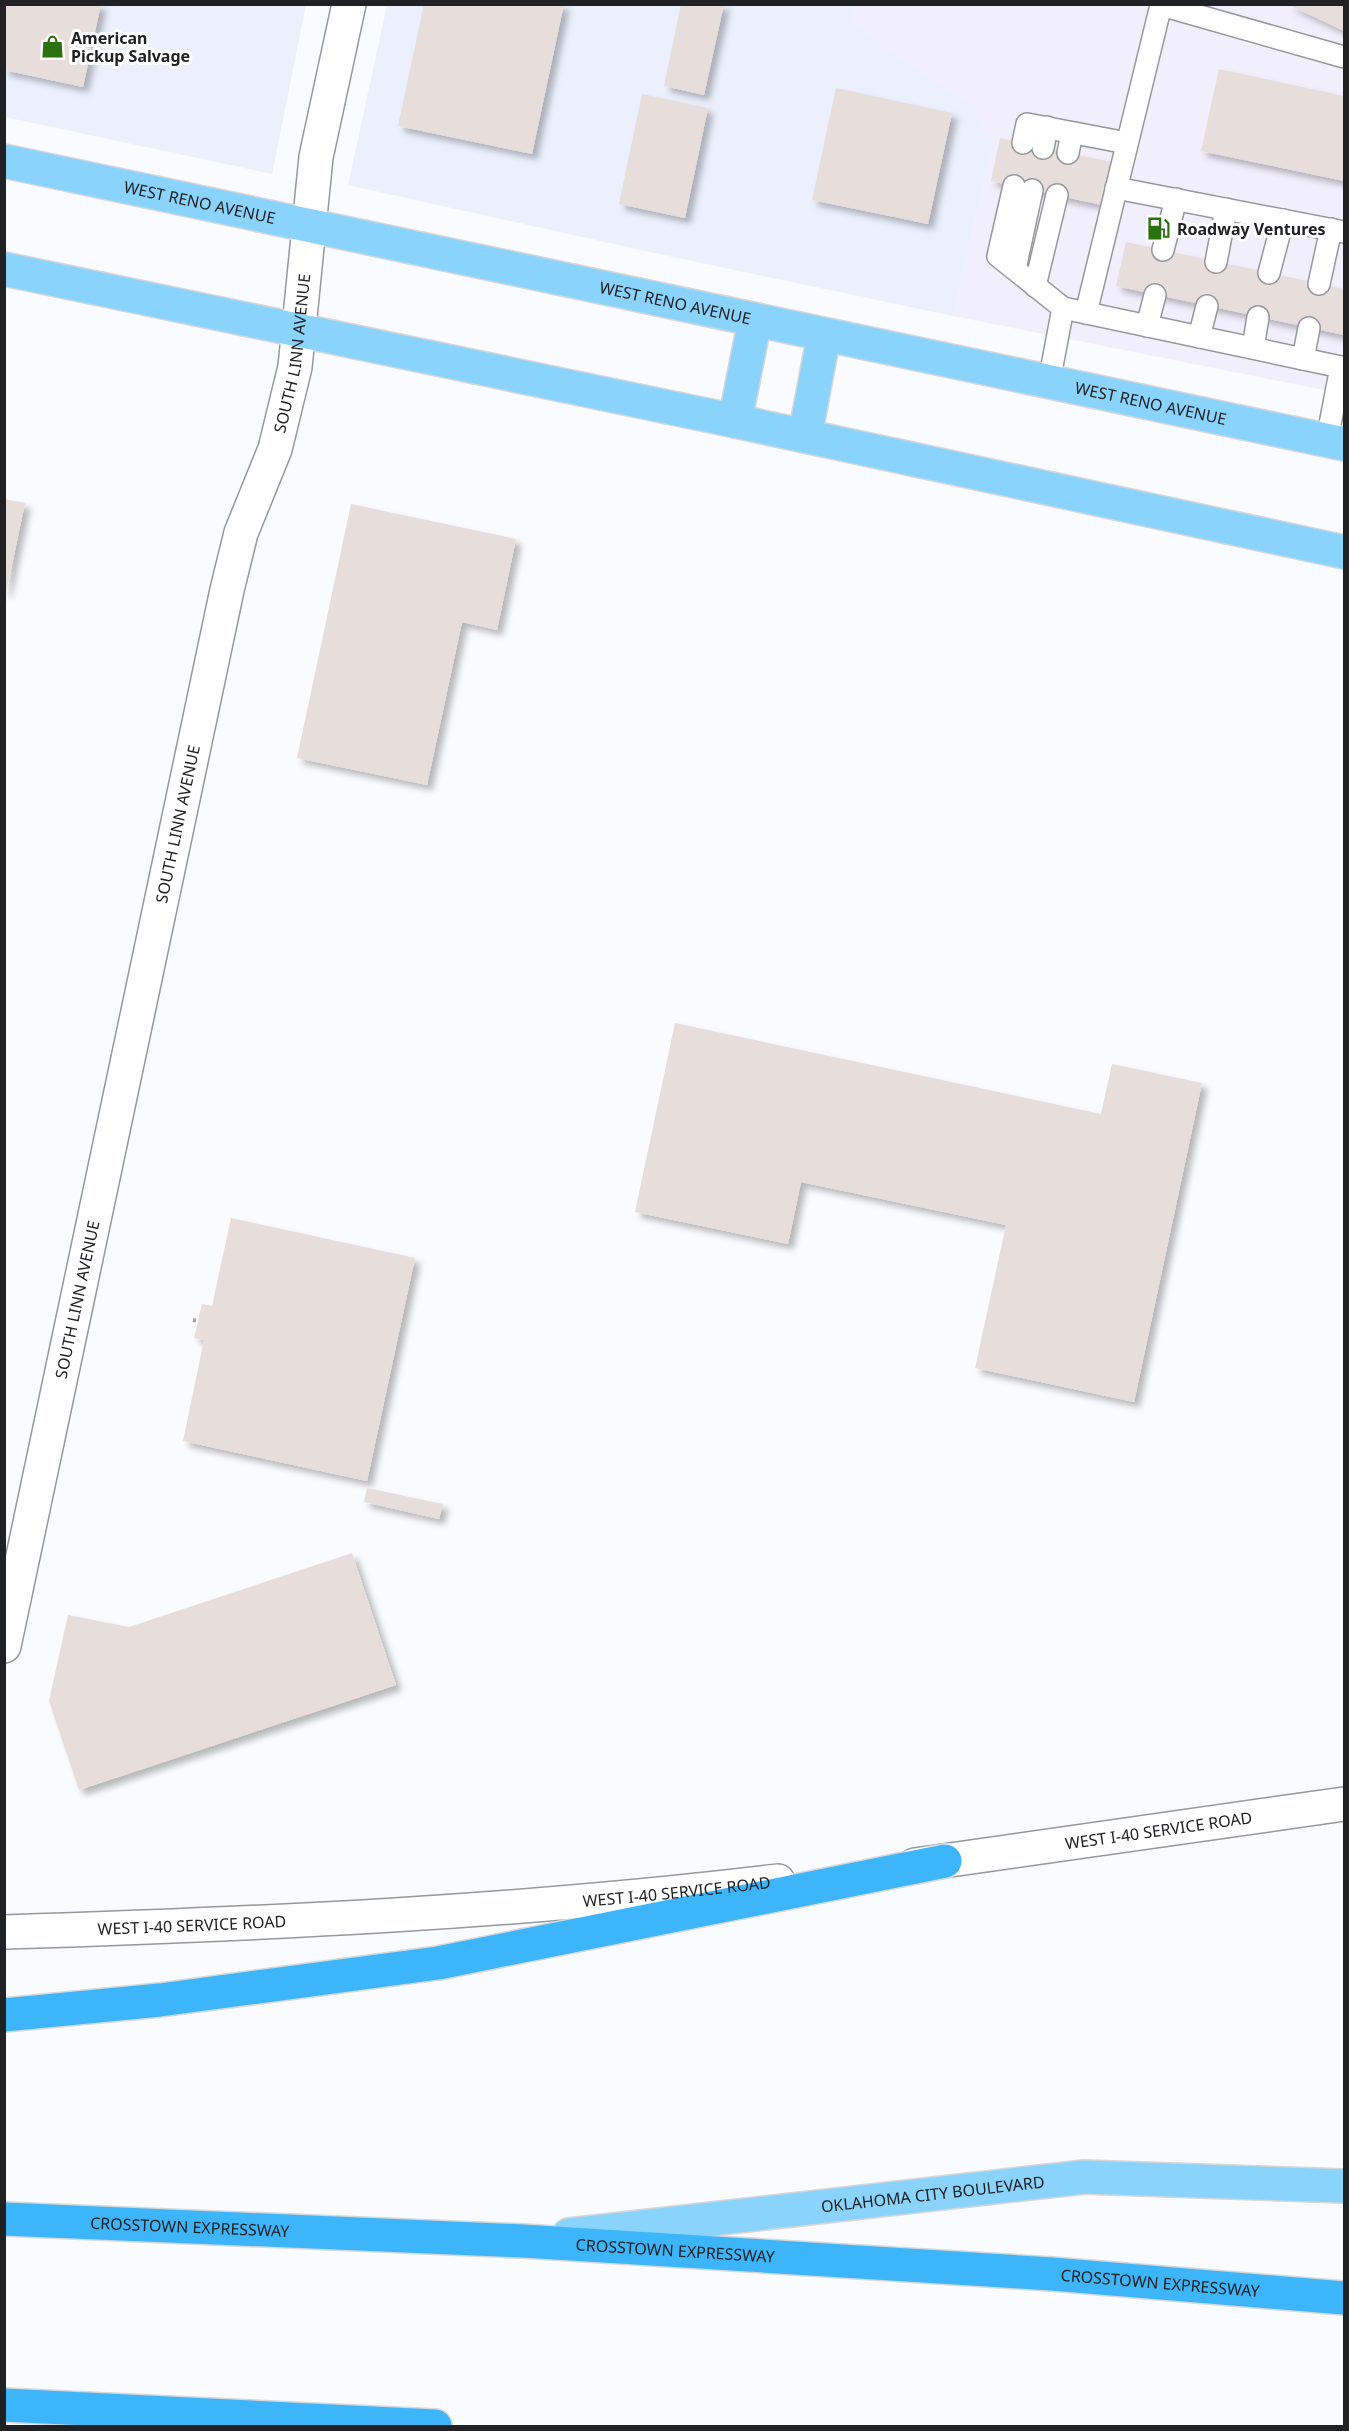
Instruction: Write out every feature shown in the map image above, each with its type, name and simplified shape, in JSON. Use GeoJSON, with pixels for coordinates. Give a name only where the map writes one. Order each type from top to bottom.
{"type":"FeatureCollection","features":[{"type":"Feature","properties":{"kind":"highway"},"geometry":{"type":"LineString","coordinates":[[4,2016],[160,2000],[438,1963],[945,1861]]}},
{"type":"Feature","properties":{"kind":"highway","name":"CROSSTOWN EXPRESSWAY"},"geometry":{"type":"LineString","coordinates":[[4,2219],[523,2241],[1052,2274],[1344,2298]]}},
{"type":"Feature","properties":{"kind":"highway"},"geometry":{"type":"LineString","coordinates":[[4,2405],[435,2427]]}},
{"type":"Feature","properties":{"kind":"main road","name":"WEST RENO AVENUE"},"geometry":{"type":"LineString","coordinates":[[4,161],[1336,442]]}},
{"type":"Feature","properties":{"kind":"main road"},"geometry":{"type":"LineString","coordinates":[[4,269],[298,328],[1344,552]]}},
{"type":"Feature","properties":{"kind":"main road"},"geometry":{"type":"LineString","coordinates":[[735,421],[755,320]]}},
{"type":"Feature","properties":{"kind":"main road"},"geometry":{"type":"LineString","coordinates":[[805,436],[824,335]]}},
{"type":"Feature","properties":{"kind":"main road","name":"OKLAHOMA CITY BOULEVARD"},"geometry":{"type":"LineString","coordinates":[[523,2241],[1084,2176],[1344,2186]]}},
{"type":"Feature","properties":{"kind":"street","name":"SOUTH LINN AVENUE"},"geometry":{"type":"LineString","coordinates":[[4,1646],[227,590],[241,533],[275,449],[295,367],[316,157],[349,4]]}},
{"type":"Feature","properties":{"kind":"street","name":"WEST I-40 SERVICE ROAD"},"geometry":{"type":"LineString","coordinates":[[4,1932],[142,1928],[424,1914],[691,1892],[945,1861],[1344,1804]]}},
{"type":"Feature","properties":{"kind":"lane"},"geometry":{"type":"LineString","coordinates":[[1086,313],[1161,5],[1344,57]]}},
{"type":"Feature","properties":{"kind":"lane"},"geometry":{"type":"LineString","coordinates":[[1038,139],[1070,143],[1127,144]]}},
{"type":"Feature","properties":{"kind":"lane"},"geometry":{"type":"LineString","coordinates":[[1023,188],[998,256],[1063,308],[1343,366],[1336,442]]}},
{"type":"Feature","properties":{"kind":"lane"},"geometry":{"type":"LineString","coordinates":[[1116,188],[1338,231],[1319,284]]}},
{"type":"Feature","properties":{"kind":"lane"},"geometry":{"type":"LineString","coordinates":[[1035,286],[1058,195]]}},
{"type":"Feature","properties":{"kind":"lane"},"geometry":{"type":"LineString","coordinates":[[1163,250],[1176,199]]}},
{"type":"Feature","properties":{"kind":"lane"},"geometry":{"type":"LineString","coordinates":[[1216,262],[1226,209]]}},
{"type":"Feature","properties":{"kind":"lane"},"geometry":{"type":"LineString","coordinates":[[1269,273],[1283,220]]}},
{"type":"Feature","properties":{"kind":"lane"},"geometry":{"type":"LineString","coordinates":[[1147,326],[1155,295]]}},
{"type":"Feature","properties":{"kind":"lane"},"geometry":{"type":"LineString","coordinates":[[1199,337],[1207,306]]}},
{"type":"Feature","properties":{"kind":"lane"},"geometry":{"type":"LineString","coordinates":[[1049,382],[1063,308]]}},
{"type":"Feature","properties":{"kind":"lane"},"geometry":{"type":"LineString","coordinates":[[1253,348],[1258,317]]}},
{"type":"Feature","properties":{"kind":"lane"},"geometry":{"type":"LineString","coordinates":[[1303,359],[1309,327]]}},
{"type":"Feature","properties":{"kind":"shaded area","name":"Roadway Ventures"},"geometry":{"type":"Polygon","coordinates":[[[852,4],[1344,5],[1344,394],[953,316],[993,143],[849,23],[852,4]]]}},
{"type":"Feature","properties":{"kind":"shaded area"},"geometry":{"type":"Polygon","coordinates":[[[4,5],[306,5],[272,174],[5,117],[4,5]]]}},
{"type":"Feature","properties":{"kind":"shaded area"},"geometry":{"type":"Polygon","coordinates":[[[387,5],[852,5],[850,23],[965,103],[993,143],[953,316],[348,185],[387,5]]]}},
{"type":"Feature","properties":{"kind":"building"},"geometry":{"type":"Polygon","coordinates":[[[4,4],[101,4],[83,87],[4,70],[4,4]]]}},
{"type":"Feature","properties":{"kind":"building"},"geometry":{"type":"Polygon","coordinates":[[[424,4],[564,4],[532,154],[398,126],[424,4]]]}},
{"type":"Feature","properties":{"kind":"building"},"geometry":{"type":"Polygon","coordinates":[[[681,4],[724,4],[704,95],[664,86],[681,4]]]}},
{"type":"Feature","properties":{"kind":"building"},"geometry":{"type":"Polygon","coordinates":[[[1287,4],[1344,4],[1344,31],[1287,4]]]}},
{"type":"Feature","properties":{"kind":"building"},"geometry":{"type":"Polygon","coordinates":[[[1219,69],[1344,96],[1344,181],[1201,151],[1219,69]]]}},
{"type":"Feature","properties":{"kind":"building"},"geometry":{"type":"Polygon","coordinates":[[[836,88],[952,113],[928,224],[812,200],[836,88]]]}},
{"type":"Feature","properties":{"kind":"building"},"geometry":{"type":"Polygon","coordinates":[[[642,94],[708,108],[685,218],[619,204],[642,94]]]}},
{"type":"Feature","properties":{"kind":"building"},"geometry":{"type":"Polygon","coordinates":[[[1000,138],[1111,162],[1102,205],[991,181],[1000,138]]]}},
{"type":"Feature","properties":{"kind":"building"},"geometry":{"type":"Polygon","coordinates":[[[1126,242],[1344,289],[1344,335],[1116,286],[1126,242]]]}},
{"type":"Feature","properties":{"kind":"building"},"geometry":{"type":"Polygon","coordinates":[[[4,499],[25,503],[6,593],[4,592],[4,499]]]}},
{"type":"Feature","properties":{"kind":"building"},"geometry":{"type":"Polygon","coordinates":[[[351,504],[516,539],[497,630],[462,622],[427,785],[297,758],[351,504]]]}},
{"type":"Feature","properties":{"kind":"building"},"geometry":{"type":"Polygon","coordinates":[[[675,1023],[1101,1114],[1112,1064],[1202,1083],[1134,1402],[975,1368],[1006,1225],[801,1182],[788,1244],[635,1212],[675,1023]]]}},
{"type":"Feature","properties":{"kind":"building"},"geometry":{"type":"Polygon","coordinates":[[[231,1218],[415,1258],[367,1481],[183,1441],[204,1340],[194,1338],[202,1304],[212,1306],[231,1218]]]}},
{"type":"Feature","properties":{"kind":"building"},"geometry":{"type":"Polygon","coordinates":[[[367,1488],[443,1504],[439,1519],[364,1502],[367,1488]]]}},
{"type":"Feature","properties":{"kind":"building"},"geometry":{"type":"Polygon","coordinates":[[[352,1553],[396,1685],[79,1790],[49,1701],[68,1615],[129,1627],[352,1553]]]}},
{"type":"Feature","properties":{"kind":"place","name":"American Pickup Salvage"},"geometry":{"type":"Point","coordinates":[53,47]}},
{"type":"Feature","properties":{"kind":"place","name":"Roadway Ventures"},"geometry":{"type":"Point","coordinates":[1159,229]}}]}
